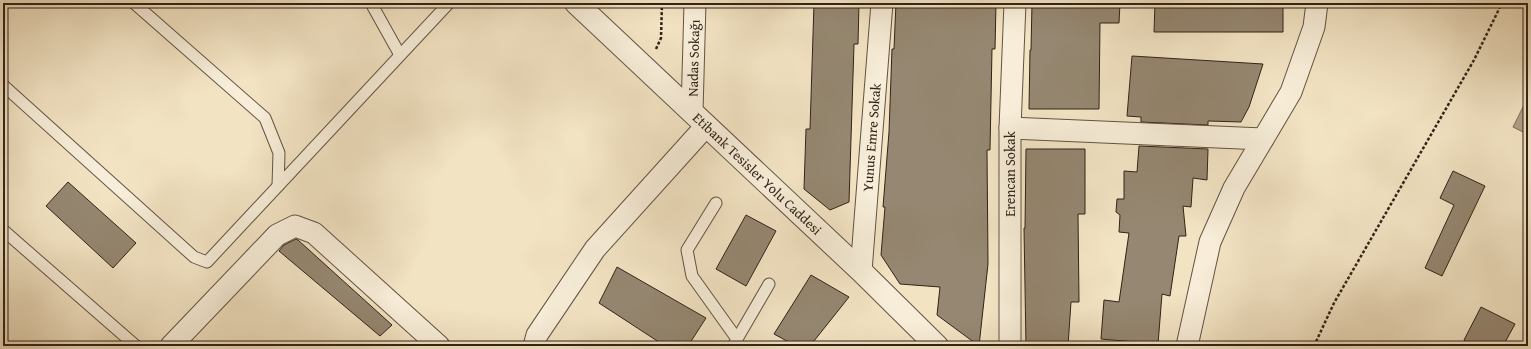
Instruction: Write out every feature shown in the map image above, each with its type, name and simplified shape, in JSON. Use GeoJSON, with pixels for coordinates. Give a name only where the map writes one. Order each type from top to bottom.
{"type":"FeatureCollection","features":[{"type":"Feature","properties":{"kind":"street","name":"Etibank Tesisler Yolu Caddesi"},"geometry":{"type":"LineString","coordinates":[[576,3],[861,271],[937,346]]}},
{"type":"Feature","properties":{"kind":"street","name":"Nadas Sokağı"},"geometry":{"type":"LineString","coordinates":[[695,3],[699,119]]}},
{"type":"Feature","properties":{"kind":"street","name":"Yunus Emre Sokak"},"geometry":{"type":"LineString","coordinates":[[861,271],[882,3]]}},
{"type":"Feature","properties":{"kind":"street","name":"Erencan Sokak"},"geometry":{"type":"LineString","coordinates":[[1010,346],[1010,128],[1015,3]]}},
{"type":"Feature","properties":{"kind":"street"},"geometry":{"type":"LineString","coordinates":[[1187,346],[1210,242],[1234,188],[1291,92],[1314,27],[1318,3]]}},
{"type":"Feature","properties":{"kind":"street"},"geometry":{"type":"LineString","coordinates":[[534,346],[536,335],[595,249],[699,119]]}},
{"type":"Feature","properties":{"kind":"street"},"geometry":{"type":"LineString","coordinates":[[1010,128],[1263,139]]}},
{"type":"Feature","properties":{"kind":"street"},"geometry":{"type":"LineString","coordinates":[[171,346],[277,235],[295,226],[314,233],[439,346]]}},
{"type":"Feature","properties":{"kind":"lane"},"geometry":{"type":"LineString","coordinates":[[134,3],[265,118],[279,153],[278,186]]}},
{"type":"Feature","properties":{"kind":"lane"},"geometry":{"type":"LineString","coordinates":[[371,3],[400,55]]}},
{"type":"Feature","properties":{"kind":"lane"},"geometry":{"type":"LineString","coordinates":[[3,85],[194,257],[207,262],[449,3]]}},
{"type":"Feature","properties":{"kind":"lane"},"geometry":{"type":"LineString","coordinates":[[716,203],[687,250],[692,276],[735,343],[769,284]]}},
{"type":"Feature","properties":{"kind":"lane"},"geometry":{"type":"LineString","coordinates":[[3,230],[136,346]]}},
{"type":"Feature","properties":{"kind":"path"},"geometry":{"type":"LineString","coordinates":[[651,73],[656,57],[656,47],[661,38],[662,3]]}},
{"type":"Feature","properties":{"kind":"path"},"geometry":{"type":"LineString","coordinates":[[1314,346],[1334,303],[1474,60],[1502,3]]}},
{"type":"Feature","properties":{"kind":"shaded area"},"geometry":{"type":"Polygon","coordinates":[[[1528,97],[1528,131],[1525,133],[1513,127],[1528,97]]]}},
{"type":"Feature","properties":{"kind":"building"},"geometry":{"type":"Polygon","coordinates":[[[814,3],[859,3],[858,44],[854,44],[849,202],[830,210],[804,189],[806,129],[810,129],[814,3]]]}},
{"type":"Feature","properties":{"kind":"building"},"geometry":{"type":"Polygon","coordinates":[[[896,3],[996,3],[995,49],[992,49],[990,150],[987,150],[988,264],[979,346],[937,315],[940,287],[900,284],[881,255],[885,207],[883,207],[889,132],[892,49],[894,49],[896,3]]]}},
{"type":"Feature","properties":{"kind":"building"},"geometry":{"type":"Polygon","coordinates":[[[1032,3],[1120,3],[1119,23],[1100,23],[1099,109],[1029,109],[1032,3]]]}},
{"type":"Feature","properties":{"kind":"building"},"geometry":{"type":"Polygon","coordinates":[[[1155,3],[1283,3],[1283,32],[1154,32],[1155,3]]]}},
{"type":"Feature","properties":{"kind":"building"},"geometry":{"type":"Polygon","coordinates":[[[1132,56],[1263,64],[1249,107],[1241,122],[1208,121],[1208,125],[1141,122],[1141,117],[1127,116],[1132,56]]]}},
{"type":"Feature","properties":{"kind":"building"},"geometry":{"type":"Polygon","coordinates":[[[1139,146],[1208,149],[1207,180],[1193,178],[1191,207],[1183,206],[1186,236],[1179,236],[1170,296],[1162,294],[1158,344],[1101,339],[1104,300],[1119,302],[1129,233],[1119,232],[1120,215],[1116,212],[1117,199],[1124,199],[1124,171],[1137,172],[1139,146]]]}},
{"type":"Feature","properties":{"kind":"building"},"geometry":{"type":"Polygon","coordinates":[[[1026,149],[1085,149],[1085,214],[1078,214],[1079,302],[1071,302],[1068,346],[1026,346],[1024,228],[1026,149]]]}},
{"type":"Feature","properties":{"kind":"building"},"geometry":{"type":"Polygon","coordinates":[[[1453,171],[1485,186],[1442,276],[1425,268],[1454,205],[1440,198],[1453,171]]]}},
{"type":"Feature","properties":{"kind":"building"},"geometry":{"type":"Polygon","coordinates":[[[68,182],[136,243],[113,268],[46,206],[68,182]]]}},
{"type":"Feature","properties":{"kind":"building"},"geometry":{"type":"Polygon","coordinates":[[[746,215],[776,231],[746,286],[716,269],[746,215]]]}},
{"type":"Feature","properties":{"kind":"building"},"geometry":{"type":"Polygon","coordinates":[[[296,239],[392,325],[380,336],[279,251],[284,245],[296,239]]]}},
{"type":"Feature","properties":{"kind":"building"},"geometry":{"type":"Polygon","coordinates":[[[617,267],[706,318],[688,346],[665,346],[599,303],[617,267]]]}},
{"type":"Feature","properties":{"kind":"building"},"geometry":{"type":"Polygon","coordinates":[[[811,275],[849,297],[810,346],[796,346],[774,334],[811,275]]]}},
{"type":"Feature","properties":{"kind":"building"},"geometry":{"type":"Polygon","coordinates":[[[1481,307],[1515,324],[1503,346],[1475,346],[1464,340],[1481,307]]]}}]}
